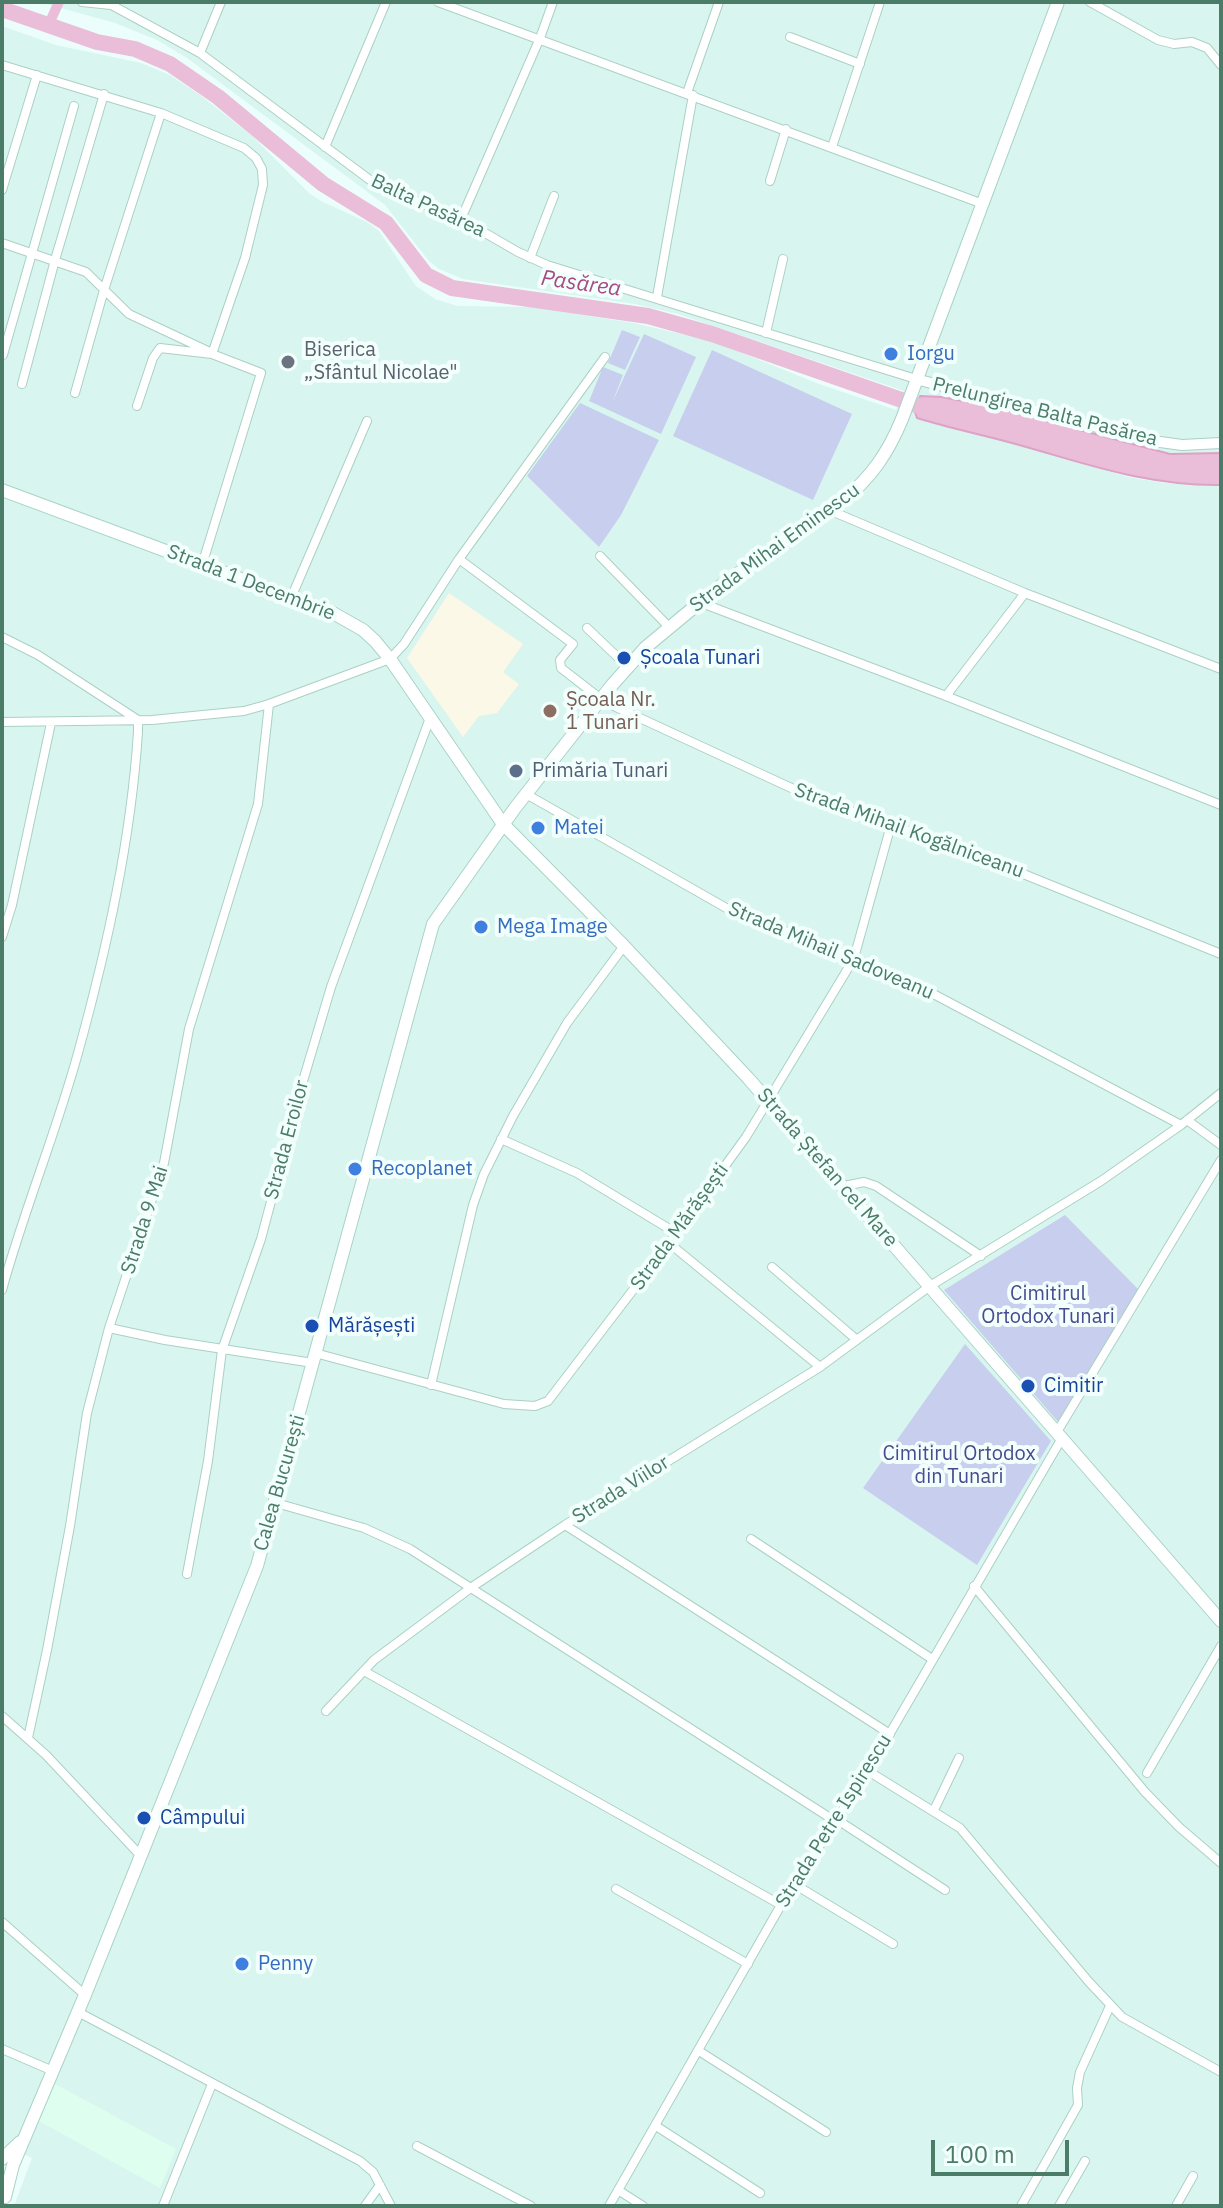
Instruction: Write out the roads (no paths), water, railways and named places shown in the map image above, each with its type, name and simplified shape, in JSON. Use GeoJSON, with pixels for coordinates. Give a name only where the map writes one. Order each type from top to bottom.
{"type":"FeatureCollection","features":[{"type":"Feature","properties":{"kind":"main road","name":"Strada Mihai Eminescu"},"geometry":{"type":"LineString","coordinates":[[503,824],[601,699],[669,627],[699,602],[857,489],[873,472],[902,419],[1058,2]]}},
{"type":"Feature","properties":{"kind":"main road","name":"Strada 1 Decembrie"},"geometry":{"type":"LineString","coordinates":[[2,490],[333,613],[356,625],[390,659],[503,824]]}},
{"type":"Feature","properties":{"kind":"main road","name":"Strada Ștefan cel Mare"},"geometry":{"type":"LineString","coordinates":[[503,824],[624,946],[768,1100],[1221,1621]]}},
{"type":"Feature","properties":{"kind":"main road","name":"Calea București"},"geometry":{"type":"LineString","coordinates":[[3,2197],[25,2136],[250,1585],[276,1503],[430,931],[441,910],[503,824]]}},
{"type":"Feature","properties":{"kind":"main road","name":"Calea București"},"geometry":{"type":"LineString","coordinates":[[2,2159],[25,2136]]}},
{"type":"Feature","properties":{"kind":"street","name":"Balta Pasărea"},"geometry":{"type":"LineString","coordinates":[[82,2],[109,4],[200,53],[378,186],[461,219],[530,258],[657,297],[915,384]]}},
{"type":"Feature","properties":{"kind":"street"},"geometry":{"type":"LineString","coordinates":[[200,53],[221,2]]}},
{"type":"Feature","properties":{"kind":"street"},"geometry":{"type":"LineString","coordinates":[[325,147],[386,2]]}},
{"type":"Feature","properties":{"kind":"street"},"geometry":{"type":"LineString","coordinates":[[438,2],[983,204]]}},
{"type":"Feature","properties":{"kind":"street"},"geometry":{"type":"LineString","coordinates":[[461,219],[553,2]]}},
{"type":"Feature","properties":{"kind":"street"},"geometry":{"type":"LineString","coordinates":[[657,297],[690,94],[719,2]]}},
{"type":"Feature","properties":{"kind":"street"},"geometry":{"type":"LineString","coordinates":[[1090,2],[1158,40],[1174,44],[1192,42],[1207,48],[1221,65]]}},
{"type":"Feature","properties":{"kind":"street"},"geometry":{"type":"LineString","coordinates":[[832,147],[877,3]]}},
{"type":"Feature","properties":{"kind":"street"},"geometry":{"type":"LineString","coordinates":[[790,37],[860,64]]}},
{"type":"Feature","properties":{"kind":"street"},"geometry":{"type":"LineString","coordinates":[[2,65],[161,113],[244,148],[256,158],[262,169],[263,185],[245,258],[212,354]]}},
{"type":"Feature","properties":{"kind":"street"},"geometry":{"type":"LineString","coordinates":[[2,190],[37,75]]}},
{"type":"Feature","properties":{"kind":"street"},"geometry":{"type":"LineString","coordinates":[[22,384],[104,94]]}},
{"type":"Feature","properties":{"kind":"street"},"geometry":{"type":"LineString","coordinates":[[3,355],[74,106]]}},
{"type":"Feature","properties":{"kind":"street"},"geometry":{"type":"LineString","coordinates":[[75,393],[104,290],[161,113]]}},
{"type":"Feature","properties":{"kind":"street"},"geometry":{"type":"LineString","coordinates":[[770,181],[786,129]]}},
{"type":"Feature","properties":{"kind":"street"},"geometry":{"type":"LineString","coordinates":[[530,258],[554,196]]}},
{"type":"Feature","properties":{"kind":"street"},"geometry":{"type":"LineString","coordinates":[[2,243],[86,272],[129,314],[212,354],[259,370],[262,375],[202,565]]}},
{"type":"Feature","properties":{"kind":"street"},"geometry":{"type":"LineString","coordinates":[[766,333],[783,259]]}},
{"type":"Feature","properties":{"kind":"street"},"geometry":{"type":"LineString","coordinates":[[137,406],[153,358],[160,348],[212,354]]}},
{"type":"Feature","properties":{"kind":"street"},"geometry":{"type":"LineString","coordinates":[[2,722],[51,723],[213,715],[269,704],[390,659],[404,644],[459,559],[605,357]]}},
{"type":"Feature","properties":{"kind":"street","name":"Prelungirea Balta Pasărea"},"geometry":{"type":"LineString","coordinates":[[915,384],[1146,440],[1182,445],[1221,443]]}},
{"type":"Feature","properties":{"kind":"street"},"geometry":{"type":"LineString","coordinates":[[291,598],[367,421]]}},
{"type":"Feature","properties":{"kind":"street"},"geometry":{"type":"LineString","coordinates":[[829,510],[1025,593],[1221,669]]}},
{"type":"Feature","properties":{"kind":"street"},"geometry":{"type":"LineString","coordinates":[[600,556],[669,627]]}},
{"type":"Feature","properties":{"kind":"street","name":"Strada Mihail Kogălniceanu"},"geometry":{"type":"LineString","coordinates":[[459,559],[573,644],[559,665],[601,699],[792,789],[969,852],[1221,954]]}},
{"type":"Feature","properties":{"kind":"street"},"geometry":{"type":"LineString","coordinates":[[946,696],[1025,593]]}},
{"type":"Feature","properties":{"kind":"street"},"geometry":{"type":"LineString","coordinates":[[699,602],[1221,805]]}},
{"type":"Feature","properties":{"kind":"street"},"geometry":{"type":"LineString","coordinates":[[587,628],[628,667]]}},
{"type":"Feature","properties":{"kind":"street"},"geometry":{"type":"LineString","coordinates":[[2,637],[38,655],[138,720]]}},
{"type":"Feature","properties":{"kind":"street","name":"Strada 9 Mai"},"geometry":{"type":"LineString","coordinates":[[28,1738],[53,1619],[87,1413],[109,1328],[164,1163],[189,1029],[258,804],[269,704]]}},
{"type":"Feature","properties":{"kind":"street","name":"Strada Eroilor"},"geometry":{"type":"LineString","coordinates":[[187,1574],[208,1461],[222,1350],[261,1239],[331,987],[430,718]]}},
{"type":"Feature","properties":{"kind":"street"},"geometry":{"type":"LineString","coordinates":[[2,1290],[78,1054],[115,903],[129,824],[138,720]]}},
{"type":"Feature","properties":{"kind":"street"},"geometry":{"type":"LineString","coordinates":[[2,937],[12,905],[51,723]]}},
{"type":"Feature","properties":{"kind":"street","name":"Strada Mihail Sadoveanu"},"geometry":{"type":"LineString","coordinates":[[526,794],[728,909],[854,958],[955,1005],[1221,1145]]}},
{"type":"Feature","properties":{"kind":"street","name":"Strada Mărășești"},"geometry":{"type":"LineString","coordinates":[[109,1328],[222,1350],[314,1358],[504,1404],[535,1406],[548,1401],[746,1137],[854,958],[891,825]]}},
{"type":"Feature","properties":{"kind":"street"},"geometry":{"type":"LineString","coordinates":[[431,1385],[473,1205],[501,1139],[567,1023],[624,946]]}},
{"type":"Feature","properties":{"kind":"street","name":"Strada Viilor"},"geometry":{"type":"LineString","coordinates":[[326,1711],[364,1671],[472,1587],[565,1525],[820,1367],[930,1286],[1101,1181],[1221,1093]]}},
{"type":"Feature","properties":{"kind":"street"},"geometry":{"type":"LineString","coordinates":[[501,1139],[577,1173],[676,1233]]}},
{"type":"Feature","properties":{"kind":"street","name":"Strada Petre Ispirescu"},"geometry":{"type":"LineString","coordinates":[[609,2206],[781,1905],[890,1734],[1059,1435],[1221,1160]]}},
{"type":"Feature","properties":{"kind":"street"},"geometry":{"type":"LineString","coordinates":[[844,1186],[864,1182],[876,1186],[981,1256]]}},
{"type":"Feature","properties":{"kind":"street"},"geometry":{"type":"LineString","coordinates":[[669,1243],[820,1367]]}},
{"type":"Feature","properties":{"kind":"street"},"geometry":{"type":"LineString","coordinates":[[772,1267],[857,1340]]}},
{"type":"Feature","properties":{"kind":"street"},"geometry":{"type":"LineString","coordinates":[[276,1503],[391,1538],[945,1890]]}},
{"type":"Feature","properties":{"kind":"street"},"geometry":{"type":"LineString","coordinates":[[565,1525],[890,1734]]}},
{"type":"Feature","properties":{"kind":"street"},"geometry":{"type":"LineString","coordinates":[[751,1539],[932,1659]]}},
{"type":"Feature","properties":{"kind":"street"},"geometry":{"type":"LineString","coordinates":[[974,1586],[1145,1792],[1221,1863]]}},
{"type":"Feature","properties":{"kind":"street"},"geometry":{"type":"LineString","coordinates":[[1147,1773],[1221,1646]]}},
{"type":"Feature","properties":{"kind":"street"},"geometry":{"type":"LineString","coordinates":[[364,1671],[781,1905]]}},
{"type":"Feature","properties":{"kind":"street"},"geometry":{"type":"LineString","coordinates":[[2,1716],[28,1738],[141,1856]]}},
{"type":"Feature","properties":{"kind":"street"},"geometry":{"type":"LineString","coordinates":[[934,1810],[959,1758]]}},
{"type":"Feature","properties":{"kind":"street"},"geometry":{"type":"LineString","coordinates":[[868,1771],[960,1828],[1110,2006],[1139,2028],[1221,2072]]}},
{"type":"Feature","properties":{"kind":"street"},"geometry":{"type":"LineString","coordinates":[[794,1884],[893,1944]]}},
{"type":"Feature","properties":{"kind":"street"},"geometry":{"type":"LineString","coordinates":[[616,1889],[748,1964]]}},
{"type":"Feature","properties":{"kind":"street"},"geometry":{"type":"LineString","coordinates":[[2,1922],[85,1995]]}},
{"type":"Feature","properties":{"kind":"street"},"geometry":{"type":"LineString","coordinates":[[1021,2206],[1078,2105],[1080,2072],[1110,2006]]}},
{"type":"Feature","properties":{"kind":"street"},"geometry":{"type":"LineString","coordinates":[[78,2012],[350,2155],[373,2172],[391,2206]]}},
{"type":"Feature","properties":{"kind":"street"},"geometry":{"type":"LineString","coordinates":[[2,2049],[53,2071]]}},
{"type":"Feature","properties":{"kind":"street"},"geometry":{"type":"LineString","coordinates":[[699,2051],[826,2132]]}},
{"type":"Feature","properties":{"kind":"street"},"geometry":{"type":"LineString","coordinates":[[163,2206],[212,2084]]}},
{"type":"Feature","properties":{"kind":"street"},"geometry":{"type":"LineString","coordinates":[[656,2126],[760,2193]]}},
{"type":"Feature","properties":{"kind":"street"},"geometry":{"type":"LineString","coordinates":[[417,2146],[531,2206]]}},
{"type":"Feature","properties":{"kind":"street"},"geometry":{"type":"LineString","coordinates":[[1059,2206],[1085,2161]]}},
{"type":"Feature","properties":{"kind":"street"},"geometry":{"type":"LineString","coordinates":[[1176,2206],[1193,2176]]}},
{"type":"Feature","properties":{"kind":"street"},"geometry":{"type":"LineString","coordinates":[[365,2206],[380,2185]]}},
{"type":"Feature","properties":{"kind":"street"},"geometry":{"type":"LineString","coordinates":[[618,2190],[643,2206]]}},
{"type":"Feature","properties":{"kind":"waterway"},"geometry":{"type":"LineString","coordinates":[[48,26],[59,2]]}},
{"type":"Feature","properties":{"kind":"waterway","name":"Pasărea"},"geometry":{"type":"LineString","coordinates":[[2,9],[97,42],[135,49],[170,64],[218,97],[323,184],[386,223],[426,275],[452,288],[648,316],[712,334],[936,412]]}},
{"type":"Feature","properties":{"kind":"place","name":"Iorgu"},"geometry":{"type":"Point","coordinates":[891,354]}},
{"type":"Feature","properties":{"kind":"place","name":"Biserica „Sfântul Nicolae\""},"geometry":{"type":"Point","coordinates":[288,362]}},
{"type":"Feature","properties":{"kind":"place","name":"Școala Tunari"},"geometry":{"type":"Point","coordinates":[624,658]}},
{"type":"Feature","properties":{"kind":"place","name":"Școala Nr. 1 Tunari"},"geometry":{"type":"Point","coordinates":[550,711]}},
{"type":"Feature","properties":{"kind":"place","name":"Primăria Tunari"},"geometry":{"type":"Point","coordinates":[516,771]}},
{"type":"Feature","properties":{"kind":"place","name":"Matei"},"geometry":{"type":"Point","coordinates":[538,828]}},
{"type":"Feature","properties":{"kind":"place","name":"Mega Image"},"geometry":{"type":"Point","coordinates":[481,927]}},
{"type":"Feature","properties":{"kind":"place","name":"Recoplanet"},"geometry":{"type":"Point","coordinates":[355,1169]}},
{"type":"Feature","properties":{"kind":"place","name":"Mărășești"},"geometry":{"type":"Point","coordinates":[312,1326]}},
{"type":"Feature","properties":{"kind":"place","name":"Cimitir"},"geometry":{"type":"Point","coordinates":[1028,1386]}},
{"type":"Feature","properties":{"kind":"place","name":"Câmpului"},"geometry":{"type":"Point","coordinates":[144,1818]}},
{"type":"Feature","properties":{"kind":"place","name":"Penny"},"geometry":{"type":"Point","coordinates":[242,1964]}},
{"type":"Feature","properties":{"kind":"park label","name":"Cimitirul Ortodox Tunari"},"geometry":{"type":"Point","coordinates":[1048,1306]}},
{"type":"Feature","properties":{"kind":"park label","name":"Cimitirul Ortodox din Tunari"},"geometry":{"type":"Point","coordinates":[959,1466]}}]}
